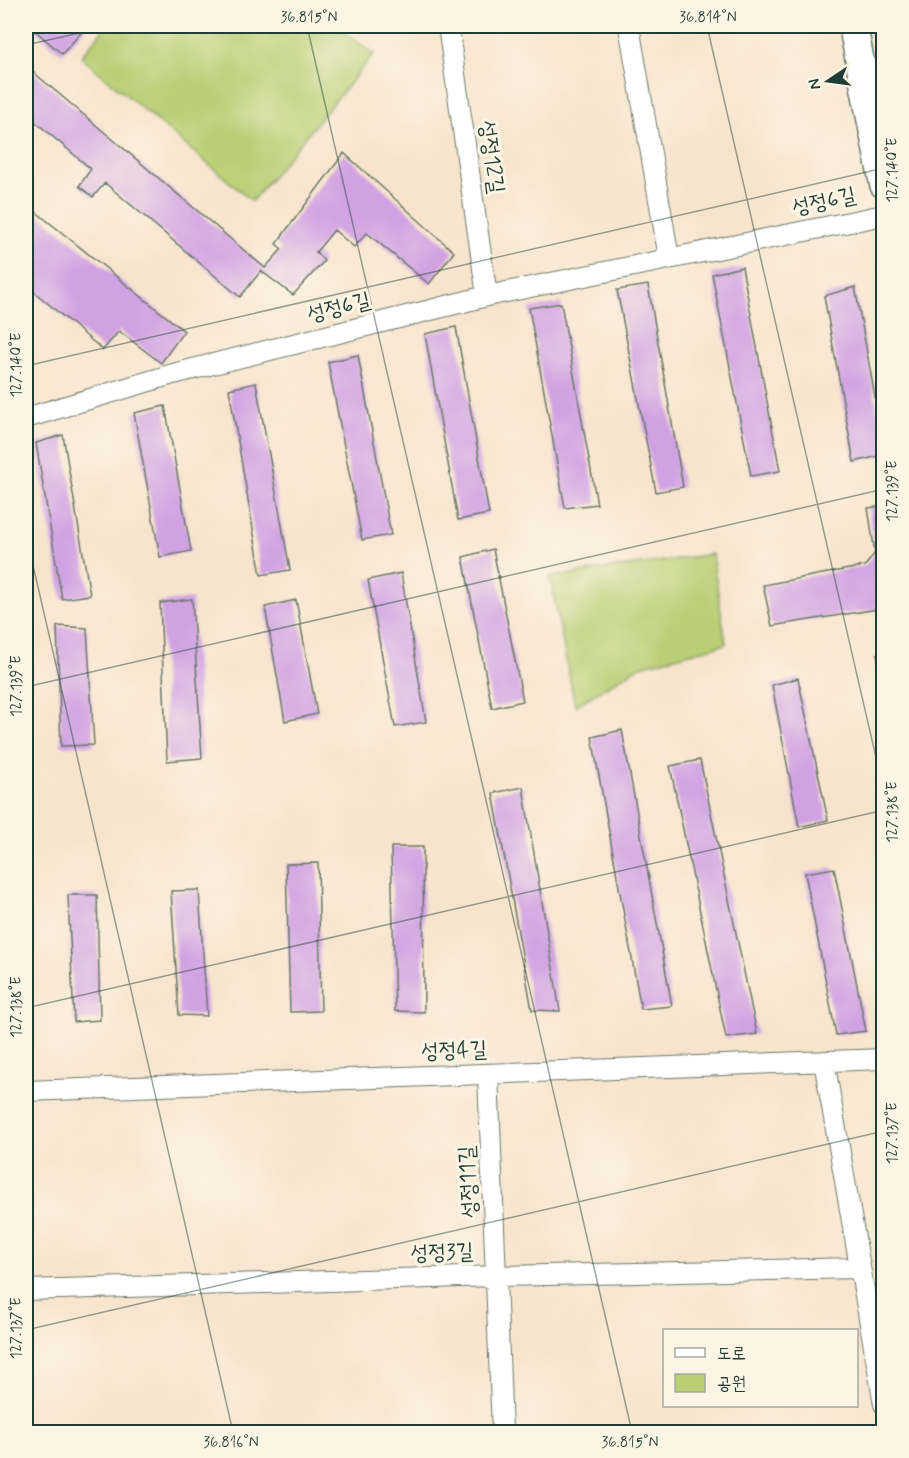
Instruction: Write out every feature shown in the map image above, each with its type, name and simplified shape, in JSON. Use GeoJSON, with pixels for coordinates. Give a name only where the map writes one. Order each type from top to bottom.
{"type":"FeatureCollection","features":[{"type":"Feature","properties":{"kind":"street","name":"성정12길"},"geometry":{"type":"LineString","coordinates":[[448,26],[487,296]]}},
{"type":"Feature","properties":{"kind":"street"},"geometry":{"type":"LineString","coordinates":[[629,26],[669,258]]}},
{"type":"Feature","properties":{"kind":"street"},"geometry":{"type":"LineString","coordinates":[[853,26],[884,184]]}},
{"type":"Feature","properties":{"kind":"street","name":"성정6길"},"geometry":{"type":"LineString","coordinates":[[26,418],[173,374],[487,296],[884,214]]}},
{"type":"Feature","properties":{"kind":"street","name":"성정4길"},"geometry":{"type":"LineString","coordinates":[[26,1091],[884,1059]]}},
{"type":"Feature","properties":{"kind":"street"},"geometry":{"type":"LineString","coordinates":[[824,1061],[884,1404]]}},
{"type":"Feature","properties":{"kind":"street","name":"성정11길"},"geometry":{"type":"LineString","coordinates":[[488,1074],[502,1432]]}},
{"type":"Feature","properties":{"kind":"street","name":"성정3길"},"geometry":{"type":"LineString","coordinates":[[26,1290],[860,1268]]}},
{"type":"Feature","properties":{"kind":"green space"},"geometry":{"type":"Polygon","coordinates":[[[106,26],[335,26],[374,54],[252,201],[81,57],[106,26]]]}},
{"type":"Feature","properties":{"kind":"green space"},"geometry":{"type":"Polygon","coordinates":[[[712,554],[726,644],[640,666],[575,706],[550,577],[712,554]]]}},
{"type":"Feature","properties":{"kind":"building"},"geometry":{"type":"Polygon","coordinates":[[[30,26],[87,26],[62,54],[30,26]]]}},
{"type":"Feature","properties":{"kind":"building"},"geometry":{"type":"Polygon","coordinates":[[[26,66],[265,268],[282,249],[276,244],[344,153],[454,252],[429,284],[367,233],[354,247],[334,230],[316,252],[324,261],[293,295],[261,271],[240,297],[105,183],[93,197],[79,186],[91,169],[26,114],[26,66]]]}},
{"type":"Feature","properties":{"kind":"building"},"geometry":{"type":"Polygon","coordinates":[[[30,207],[184,331],[161,363],[119,331],[103,350],[26,285],[26,212],[30,207]]]}},
{"type":"Feature","properties":{"kind":"building"},"geometry":{"type":"Polygon","coordinates":[[[742,267],[780,471],[751,476],[712,274],[742,267]]]}},
{"type":"Feature","properties":{"kind":"building"},"geometry":{"type":"Polygon","coordinates":[[[648,285],[683,487],[656,492],[617,290],[648,285]]]}},
{"type":"Feature","properties":{"kind":"building"},"geometry":{"type":"Polygon","coordinates":[[[855,287],[884,455],[854,462],[824,296],[855,287]]]}},
{"type":"Feature","properties":{"kind":"building"},"geometry":{"type":"Polygon","coordinates":[[[561,303],[597,504],[565,508],[529,308],[561,303]]]}},
{"type":"Feature","properties":{"kind":"building"},"geometry":{"type":"Polygon","coordinates":[[[456,327],[489,514],[458,520],[425,334],[456,327]]]}},
{"type":"Feature","properties":{"kind":"building"},"geometry":{"type":"Polygon","coordinates":[[[358,355],[391,535],[362,540],[328,362],[358,355]]]}},
{"type":"Feature","properties":{"kind":"building"},"geometry":{"type":"Polygon","coordinates":[[[256,383],[290,570],[261,575],[229,389],[256,383]]]}},
{"type":"Feature","properties":{"kind":"building"},"geometry":{"type":"Polygon","coordinates":[[[165,406],[191,551],[160,557],[134,413],[165,406]]]}},
{"type":"Feature","properties":{"kind":"building"},"geometry":{"type":"Polygon","coordinates":[[[63,435],[90,595],[62,599],[36,443],[63,435]]]}},
{"type":"Feature","properties":{"kind":"building"},"geometry":{"type":"Polygon","coordinates":[[[884,506],[884,608],[772,626],[763,585],[865,566],[875,553],[868,508],[884,506]]]}},
{"type":"Feature","properties":{"kind":"building"},"geometry":{"type":"Polygon","coordinates":[[[493,549],[523,701],[492,708],[463,557],[493,549]]]}},
{"type":"Feature","properties":{"kind":"building"},"geometry":{"type":"Polygon","coordinates":[[[401,573],[426,722],[395,727],[368,580],[401,573]]]}},
{"type":"Feature","properties":{"kind":"building"},"geometry":{"type":"Polygon","coordinates":[[[192,599],[202,758],[167,761],[160,603],[192,599]]]}},
{"type":"Feature","properties":{"kind":"building"},"geometry":{"type":"Polygon","coordinates":[[[296,600],[317,714],[285,721],[265,607],[296,600]]]}},
{"type":"Feature","properties":{"kind":"building"},"geometry":{"type":"Polygon","coordinates":[[[57,626],[87,628],[94,745],[61,746],[57,626]]]}},
{"type":"Feature","properties":{"kind":"building"},"geometry":{"type":"Polygon","coordinates":[[[884,653],[884,683],[882,683],[877,654],[884,653]]]}},
{"type":"Feature","properties":{"kind":"building"},"geometry":{"type":"Polygon","coordinates":[[[798,678],[828,820],[799,827],[772,685],[798,678]]]}},
{"type":"Feature","properties":{"kind":"building"},"geometry":{"type":"Polygon","coordinates":[[[622,730],[672,1006],[641,1009],[592,737],[622,730]]]}},
{"type":"Feature","properties":{"kind":"building"},"geometry":{"type":"Polygon","coordinates":[[[700,760],[757,1034],[726,1038],[670,766],[700,760]]]}},
{"type":"Feature","properties":{"kind":"building"},"geometry":{"type":"Polygon","coordinates":[[[523,787],[560,1011],[532,1010],[493,793],[523,787]]]}},
{"type":"Feature","properties":{"kind":"building"},"geometry":{"type":"Polygon","coordinates":[[[391,847],[423,847],[424,1012],[395,1011],[391,847]]]}},
{"type":"Feature","properties":{"kind":"building"},"geometry":{"type":"Polygon","coordinates":[[[318,863],[321,1011],[290,1012],[286,864],[318,863]]]}},
{"type":"Feature","properties":{"kind":"building"},"geometry":{"type":"Polygon","coordinates":[[[834,868],[866,1031],[836,1035],[805,873],[834,868]]]}},
{"type":"Feature","properties":{"kind":"building"},"geometry":{"type":"Polygon","coordinates":[[[199,890],[207,1016],[179,1015],[171,891],[199,890]]]}},
{"type":"Feature","properties":{"kind":"building"},"geometry":{"type":"Polygon","coordinates":[[[68,895],[97,895],[100,1020],[74,1022],[68,895]]]}}]}
